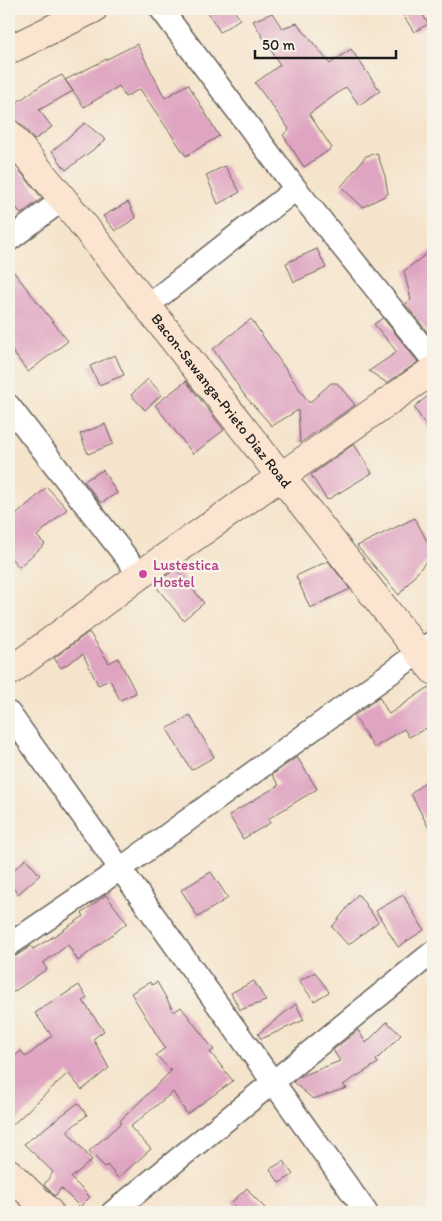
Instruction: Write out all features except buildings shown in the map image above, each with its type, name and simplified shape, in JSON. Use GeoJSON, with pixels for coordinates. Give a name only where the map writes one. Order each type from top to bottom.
{"type":"FeatureCollection","features":[{"type":"Feature","properties":{"kind":"main road"},"geometry":{"type":"LineString","coordinates":[[9,50],[93,9]]}},
{"type":"Feature","properties":{"kind":"main road","name":"Bacon-Sawanga-Prieto Diaz Road"},"geometry":{"type":"LineString","coordinates":[[9,134],[63,199],[282,477],[428,655]]}},
{"type":"Feature","properties":{"kind":"main road"},"geometry":{"type":"LineString","coordinates":[[9,672],[140,575],[433,370]]}},
{"type":"Feature","properties":{"kind":"main road"},"geometry":{"type":"LineString","coordinates":[[9,1173],[49,1212]]}},
{"type":"Feature","properties":{"kind":"street"},"geometry":{"type":"LineString","coordinates":[[160,9],[296,189],[433,360]]}},
{"type":"Feature","properties":{"kind":"street"},"geometry":{"type":"LineString","coordinates":[[147,306],[296,189]]}},
{"type":"Feature","properties":{"kind":"street"},"geometry":{"type":"LineString","coordinates":[[9,240],[63,199]]}},
{"type":"Feature","properties":{"kind":"street"},"geometry":{"type":"LineString","coordinates":[[9,406],[140,575]]}},
{"type":"Feature","properties":{"kind":"street"},"geometry":{"type":"LineString","coordinates":[[9,945],[428,655]]}},
{"type":"Feature","properties":{"kind":"street"},"geometry":{"type":"LineString","coordinates":[[9,713],[119,870],[366,1212]]}},
{"type":"Feature","properties":{"kind":"street"},"geometry":{"type":"LineString","coordinates":[[113,1212],[433,952]]}},
{"type":"Feature","properties":{"kind":"place","name":"Lustestica Hostel"},"geometry":{"type":"Point","coordinates":[143,574]}}]}
